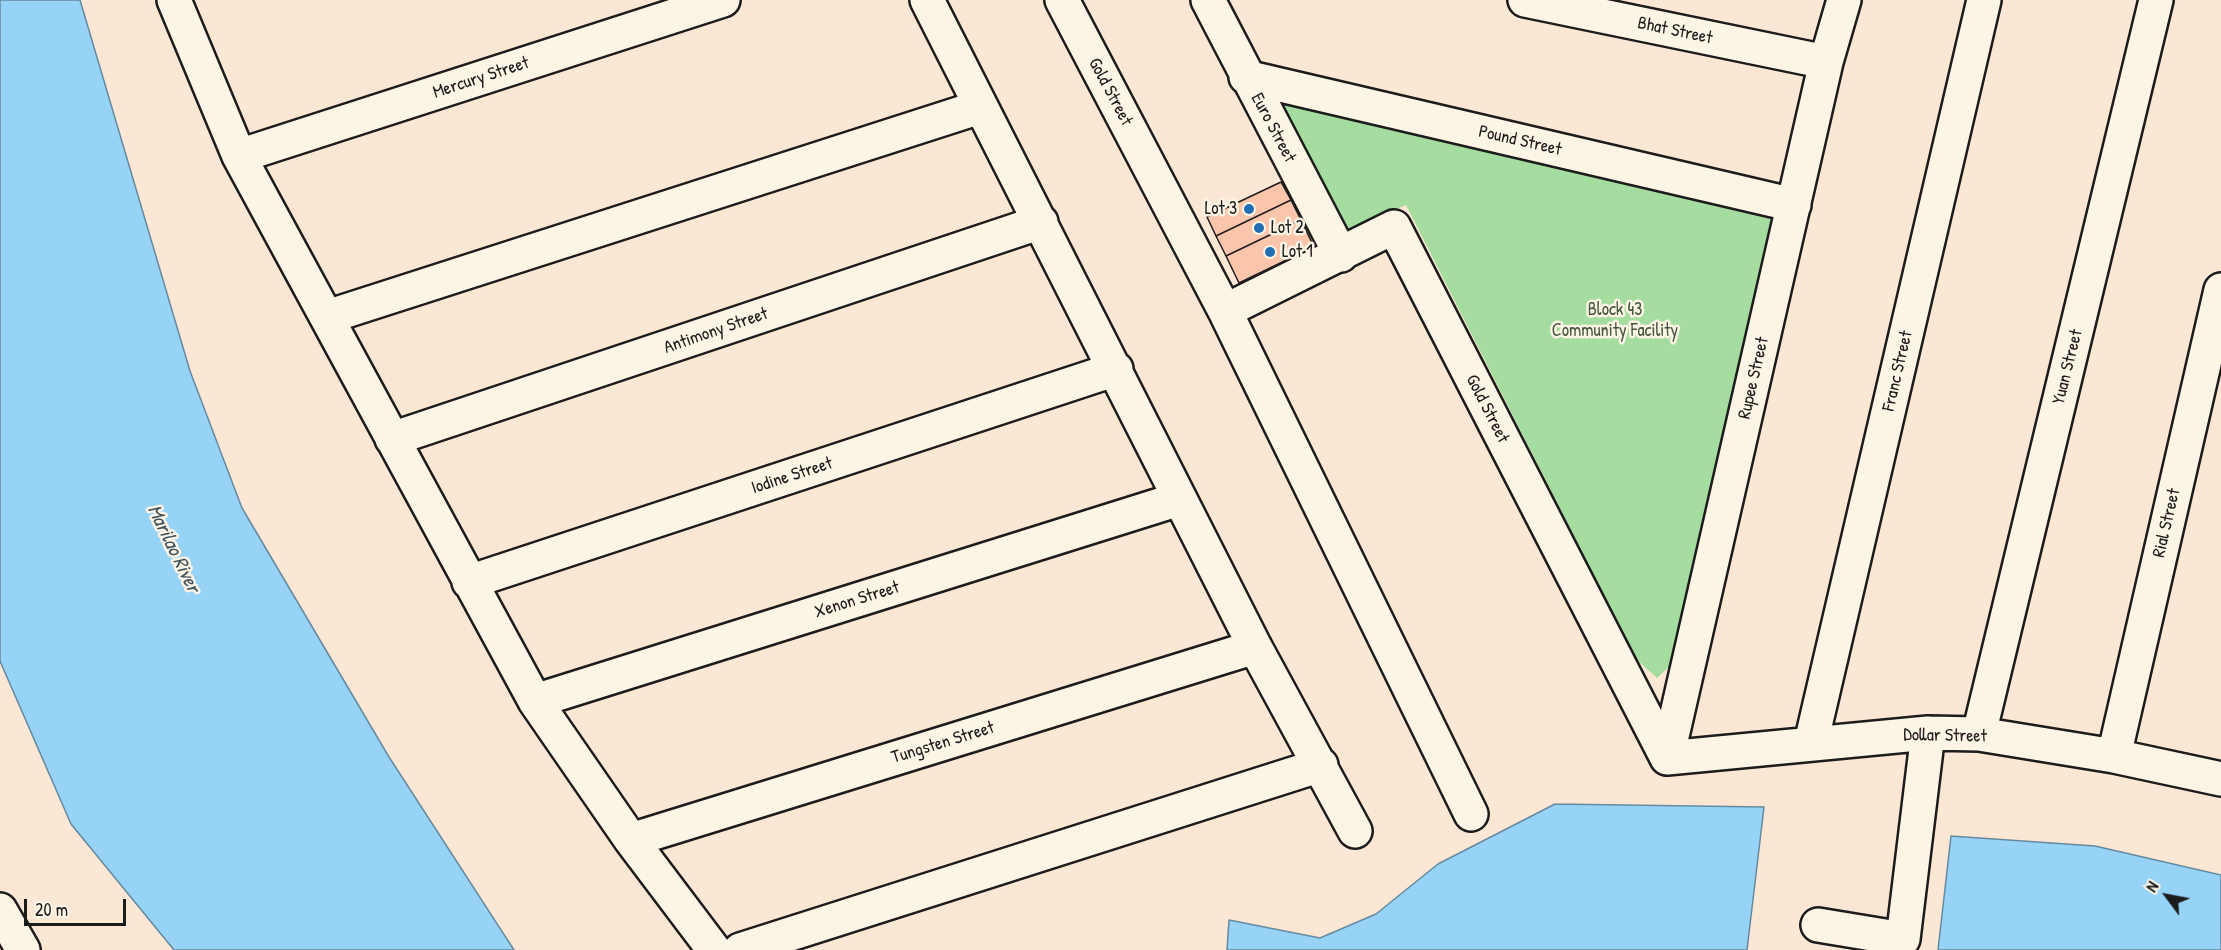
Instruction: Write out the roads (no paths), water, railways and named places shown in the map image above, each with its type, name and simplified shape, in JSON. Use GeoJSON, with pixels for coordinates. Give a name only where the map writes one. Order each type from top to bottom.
{"type":"FeatureCollection","features":[{"type":"Feature","properties":{"kind":"street"},"geometry":{"type":"LineString","coordinates":[[174,0],[239,156],[535,700],[631,840],[714,950]]}},
{"type":"Feature","properties":{"kind":"street","name":"Mercury Street"},"geometry":{"type":"LineString","coordinates":[[239,156],[723,0]]}},
{"type":"Feature","properties":{"kind":"street"},"geometry":{"type":"LineString","coordinates":[[927,0],[1116,369],[1179,499],[1355,831]]}},
{"type":"Feature","properties":{"kind":"street","name":"Gold Street"},"geometry":{"type":"LineString","coordinates":[[1062,0],[1225,311],[1471,814]]}},
{"type":"Feature","properties":{"kind":"street","name":"Euro Street"},"geometry":{"type":"LineString","coordinates":[[1208,0],[1246,77],[1341,255]]}},
{"type":"Feature","properties":{"kind":"street","name":"Bhat Street"},"geometry":{"type":"LineString","coordinates":[[1525,0],[1826,62]]}},
{"type":"Feature","properties":{"kind":"street","name":"Rupee Street"},"geometry":{"type":"LineString","coordinates":[[1667,758],[1826,62],[1844,0]]}},
{"type":"Feature","properties":{"kind":"street","name":"Franc Street"},"geometry":{"type":"LineString","coordinates":[[1811,743],[1984,0]]}},
{"type":"Feature","properties":{"kind":"street","name":"Yuan Street"},"geometry":{"type":"LineString","coordinates":[[1979,734],[2157,0]]}},
{"type":"Feature","properties":{"kind":"street","name":"Pound Street"},"geometry":{"type":"LineString","coordinates":[[1246,77],[1794,206]]}},
{"type":"Feature","properties":{"kind":"street"},"geometry":{"type":"LineString","coordinates":[[327,317],[980,107]]}},
{"type":"Feature","properties":{"kind":"street","name":"Antimony Street"},"geometry":{"type":"LineString","coordinates":[[392,439],[1041,222]]}},
{"type":"Feature","properties":{"kind":"street","name":"Gold Street"},"geometry":{"type":"LineString","coordinates":[[1225,311],[1394,227],[1667,758]]}},
{"type":"Feature","properties":{"kind":"street","name":"Rial Street"},"geometry":{"type":"LineString","coordinates":[[2114,756],[2221,290]]}},
{"type":"Feature","properties":{"kind":"street","name":"Iodine Street"},"geometry":{"type":"LineString","coordinates":[[469,582],[1116,369]]}},
{"type":"Feature","properties":{"kind":"street","name":"Xenon Street"},"geometry":{"type":"LineString","coordinates":[[535,700],[1179,499]]}},
{"type":"Feature","properties":{"kind":"street","name":"Tungsten Street"},"geometry":{"type":"LineString","coordinates":[[631,840],[1255,646]]}},
{"type":"Feature","properties":{"kind":"street"},"geometry":{"type":"LineString","coordinates":[[1818,925],[1903,939],[1928,733]]}},
{"type":"Feature","properties":{"kind":"street","name":"Dollar Street"},"geometry":{"type":"LineString","coordinates":[[1667,758],[1928,733],[1979,734],[2114,756],[2221,779]]}},
{"type":"Feature","properties":{"kind":"street"},"geometry":{"type":"LineString","coordinates":[[740,950],[1321,765]]}},
{"type":"Feature","properties":{"kind":"street"},"geometry":{"type":"LineString","coordinates":[[0,910],[23,950]]}},
{"type":"Feature","properties":{"kind":"water","name":"Marilao River"},"geometry":{"type":"Polygon","coordinates":[[[0,0],[80,0],[190,371],[242,508],[389,757],[514,950],[174,950],[71,824],[0,661],[0,0]]]}},
{"type":"Feature","properties":{"kind":"water"},"geometry":{"type":"Polygon","coordinates":[[[1555,804],[1764,807],[1747,950],[1227,950],[1229,920],[1320,938],[1376,914],[1438,864],[1555,804]]]}},
{"type":"Feature","properties":{"kind":"water"},"geometry":{"type":"Polygon","coordinates":[[[1951,836],[2095,846],[2221,875],[2221,950],[1938,950],[1951,836]]]}},
{"type":"Feature","properties":{"kind":"place","name":"Lot 3"},"geometry":{"type":"Point","coordinates":[1249,209]}},
{"type":"Feature","properties":{"kind":"place","name":"Lot 2"},"geometry":{"type":"Point","coordinates":[1259,228]}},
{"type":"Feature","properties":{"kind":"place","name":"Lot 1"},"geometry":{"type":"Point","coordinates":[1270,252]}},
{"type":"Feature","properties":{"kind":"park label","name":"Block 43 Community Facility"},"geometry":{"type":"Point","coordinates":[1615,320]}}]}
